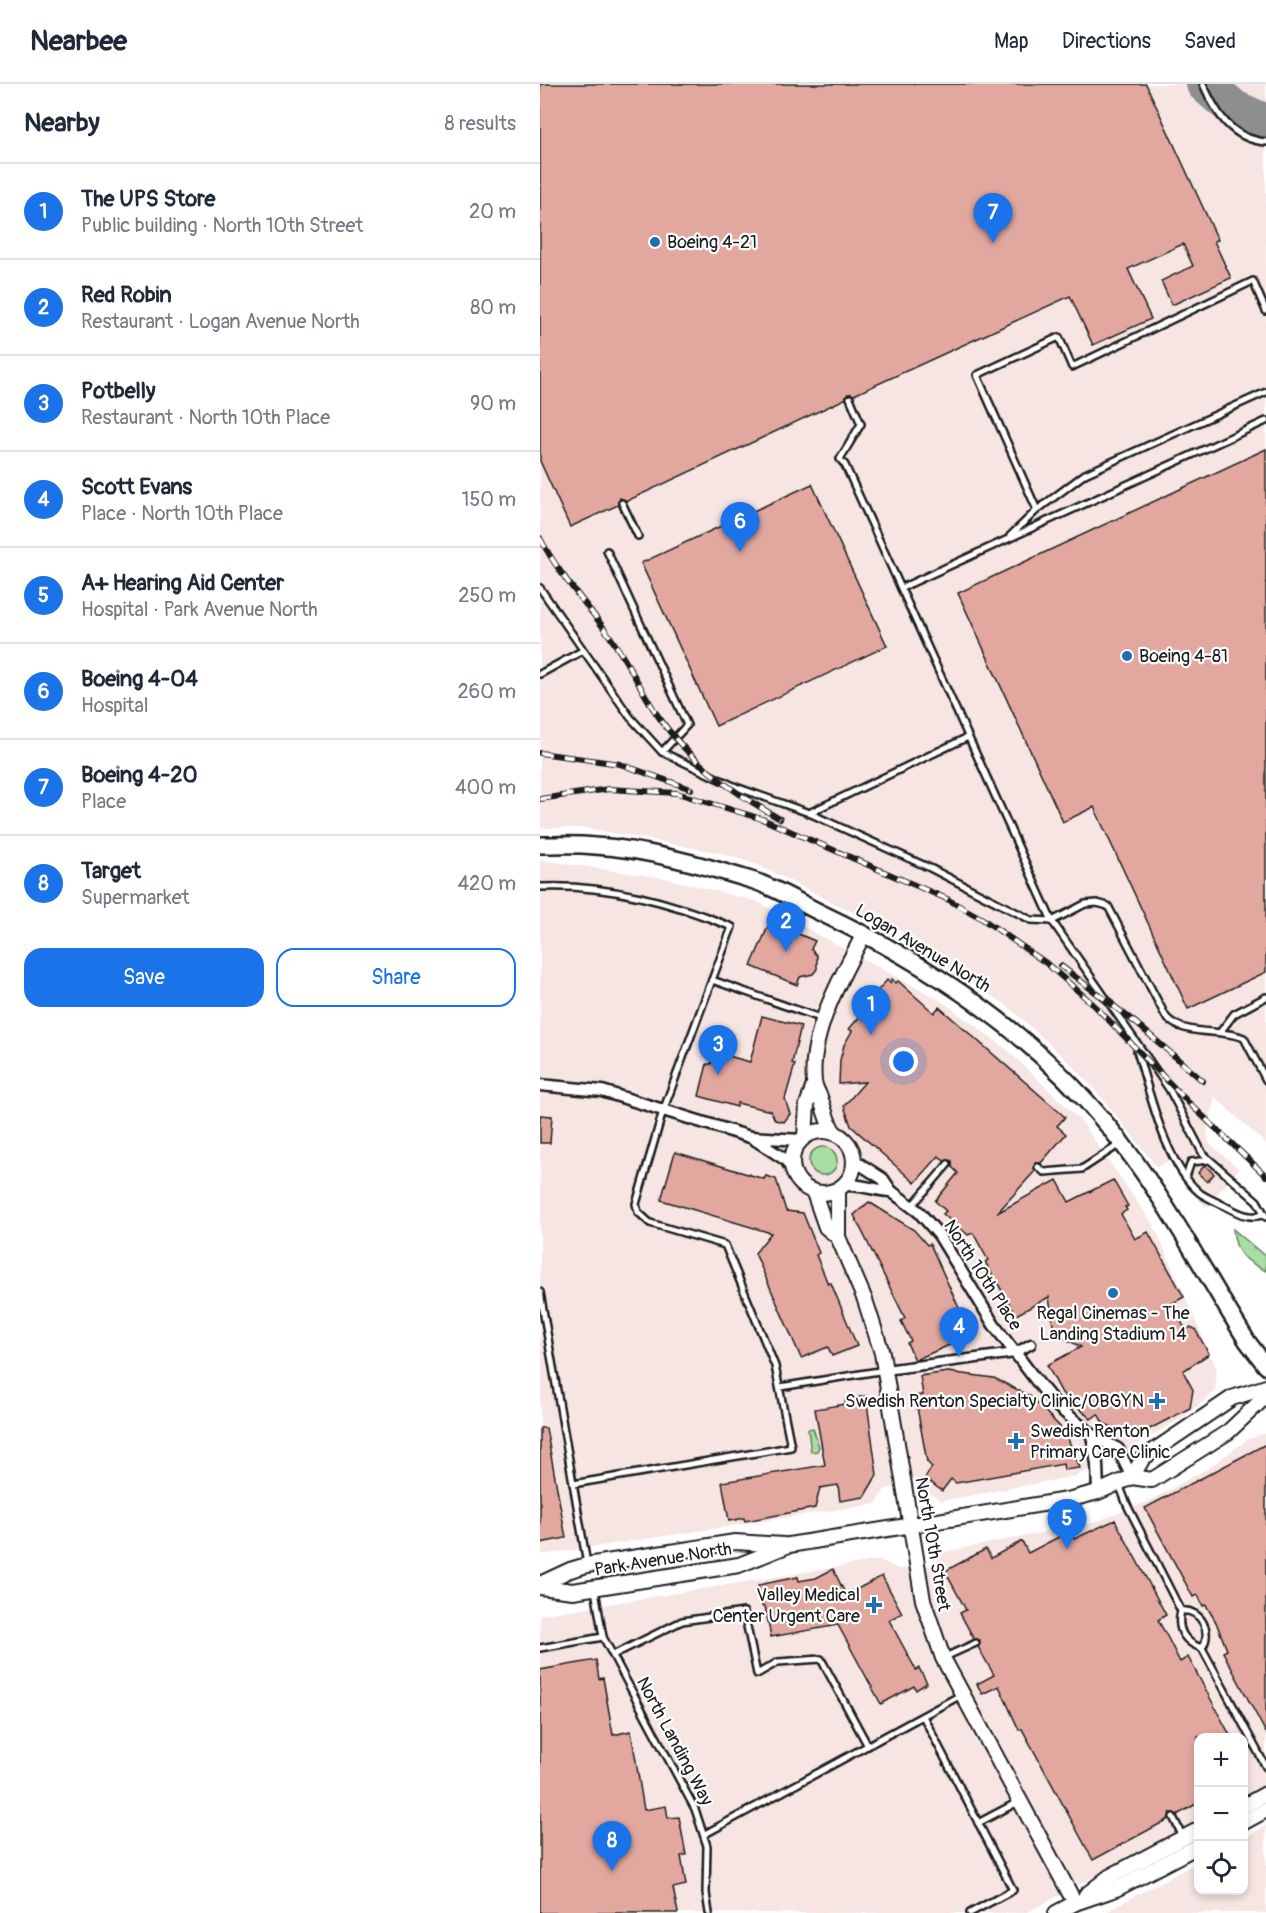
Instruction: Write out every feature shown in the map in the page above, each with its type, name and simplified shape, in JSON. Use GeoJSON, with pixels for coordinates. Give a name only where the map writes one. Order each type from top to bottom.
{"type":"FeatureCollection","features":[{"type":"Feature","properties":{"kind":"main road","name":"Logan Avenue North"},"geometry":{"type":"LineString","coordinates":[[540,845],[596,846],[669,858],[743,878],[864,934],[939,976],[988,1009],[1031,1044],[1075,1087],[1122,1143],[1141,1168],[1246,1341],[1266,1366]]}},
{"type":"Feature","properties":{"kind":"street"},"geometry":{"type":"LineString","coordinates":[[750,1137],[786,1160],[801,1185],[814,1192],[830,1193],[841,1188],[850,1179],[855,1161],[849,1144],[834,1132],[826,1120],[814,1085],[813,1066],[838,982],[864,934]]}},
{"type":"Feature","properties":{"kind":"street"},"geometry":{"type":"LineString","coordinates":[[540,1085],[602,1091],[750,1137],[803,1138]]}},
{"type":"Feature","properties":{"kind":"street"},"geometry":{"type":"LineString","coordinates":[[803,1138],[807,1105],[814,1085]]}},
{"type":"Feature","properties":{"kind":"street"},"geometry":{"type":"LineString","coordinates":[[792,1170],[793,1152],[803,1138],[814,1132],[834,1132]]}},
{"type":"Feature","properties":{"kind":"street","name":"North 10th Place"},"geometry":{"type":"LineString","coordinates":[[855,1161],[883,1179],[891,1191],[912,1206],[939,1235],[992,1321],[1057,1406],[1092,1435],[1118,1449],[1132,1477]]}},
{"type":"Feature","properties":{"kind":"street","name":"North 10th Place"},"geometry":{"type":"LineString","coordinates":[[841,1188],[857,1184],[878,1191],[891,1191]]}},
{"type":"Feature","properties":{"kind":"street","name":"North 10th Street"},"geometry":{"type":"LineString","coordinates":[[841,1188],[838,1237],[865,1300],[885,1371],[923,1600],[943,1658],[1078,1908]]}},
{"type":"Feature","properties":{"kind":"street","name":"North 10th Street"},"geometry":{"type":"LineString","coordinates":[[814,1192],[826,1227],[838,1237]]}},
{"type":"Feature","properties":{"kind":"street"},"geometry":{"type":"LineString","coordinates":[[885,1371],[1015,1353],[1031,1344]]}},
{"type":"Feature","properties":{"kind":"street","name":"Park Avenue North"},"geometry":{"type":"LineString","coordinates":[[540,1585],[570,1569],[587,1565],[735,1542],[789,1545],[1067,1500],[1098,1492],[1132,1477],[1143,1458],[1232,1398],[1266,1387]]}},
{"type":"Feature","properties":{"kind":"street","name":"Park Avenue North"},"geometry":{"type":"LineString","coordinates":[[1132,1477],[1152,1480],[1191,1458],[1246,1418],[1266,1396]]}},
{"type":"Feature","properties":{"kind":"street"},"geometry":{"type":"LineString","coordinates":[[1092,1435],[1097,1464],[1098,1492]]}},
{"type":"Feature","properties":{"kind":"street","name":"Park Avenue North"},"geometry":{"type":"LineString","coordinates":[[540,1585],[573,1591],[739,1566],[789,1545]]}},
{"type":"Feature","properties":{"kind":"street"},"geometry":{"type":"LineString","coordinates":[[1248,1804],[1266,1794]]}},
{"type":"Feature","properties":{"kind":"street"},"geometry":{"type":"LineString","coordinates":[[1248,1820],[1266,1810]]}},
{"type":"Feature","properties":{"kind":"street"},"geometry":{"type":"LineString","coordinates":[[1078,1908],[1109,1877],[1194,1832]]}},
{"type":"Feature","properties":{"kind":"street"},"geometry":{"type":"LineString","coordinates":[[1056,1913],[1078,1908],[1194,1848]]}},
{"type":"Feature","properties":{"kind":"lane"},"geometry":{"type":"LineString","coordinates":[[1203,84],[1224,123],[1238,133],[1266,142]]}},
{"type":"Feature","properties":{"kind":"lane"},"geometry":{"type":"LineString","coordinates":[[1037,510],[976,375],[1059,338],[1072,368],[1253,281],[1266,311]]}},
{"type":"Feature","properties":{"kind":"lane"},"geometry":{"type":"LineString","coordinates":[[1007,539],[1037,510],[1085,474],[1266,392]]}},
{"type":"Feature","properties":{"kind":"lane"},"geometry":{"type":"LineString","coordinates":[[850,398],[861,424],[840,459],[845,465],[1052,921],[1136,1046],[1169,1089],[1203,1154],[1257,1201],[1265,1216],[1252,1218],[1242,1215],[1202,1194],[1186,1176],[1160,1128],[1136,1046]]}},
{"type":"Feature","properties":{"kind":"lane"},"geometry":{"type":"LineString","coordinates":[[901,588],[1266,421]]}},
{"type":"Feature","properties":{"kind":"lane"},"geometry":{"type":"LineString","coordinates":[[622,503],[638,536]]}},
{"type":"Feature","properties":{"kind":"lane"},"geometry":{"type":"LineString","coordinates":[[607,551],[687,725],[662,752]]}},
{"type":"Feature","properties":{"kind":"lane"},"geometry":{"type":"LineString","coordinates":[[540,588],[630,717],[662,752],[736,787],[809,813],[930,868],[1031,920],[1052,921],[1085,904],[1096,903],[1108,906],[1172,1025],[1183,1029],[1221,1031],[1244,1038],[1266,1080]]}},
{"type":"Feature","properties":{"kind":"lane"},"geometry":{"type":"LineString","coordinates":[[540,674],[582,651]]}},
{"type":"Feature","properties":{"kind":"lane"},"geometry":{"type":"LineString","coordinates":[[809,813],[968,737]]}},
{"type":"Feature","properties":{"kind":"lane"},"geometry":{"type":"LineString","coordinates":[[540,887],[579,888],[642,897],[673,904],[732,927],[663,1111],[636,1195],[638,1212],[650,1223],[725,1245],[775,1366],[790,1447],[573,1484]]}},
{"type":"Feature","properties":{"kind":"lane"},"geometry":{"type":"LineString","coordinates":[[712,980],[825,1020]]}},
{"type":"Feature","properties":{"kind":"lane"},"geometry":{"type":"LineString","coordinates":[[1221,1031],[1234,1014],[1266,997]]}},
{"type":"Feature","properties":{"kind":"lane"},"geometry":{"type":"LineString","coordinates":[[1038,1167],[1044,1172],[1082,1169],[1122,1143]]}},
{"type":"Feature","properties":{"kind":"lane"},"geometry":{"type":"LineString","coordinates":[[1186,1176],[1191,1162],[1209,1160]]}},
{"type":"Feature","properties":{"kind":"lane"},"geometry":{"type":"LineString","coordinates":[[912,1206],[948,1164]]}},
{"type":"Feature","properties":{"kind":"lane"},"geometry":{"type":"LineString","coordinates":[[540,1292],[587,1565]]}},
{"type":"Feature","properties":{"kind":"lane"},"geometry":{"type":"LineString","coordinates":[[780,1387],[885,1371]]}},
{"type":"Feature","properties":{"kind":"lane"},"geometry":{"type":"LineString","coordinates":[[1119,1484],[1126,1505],[1181,1611],[1179,1623],[1182,1634],[1194,1646],[1202,1648],[1266,1767]]}},
{"type":"Feature","properties":{"kind":"lane","name":"North Landing Way"},"geometry":{"type":"LineString","coordinates":[[594,1588],[603,1637],[695,1809],[705,1834],[709,1913]]}},
{"type":"Feature","properties":{"kind":"lane"},"geometry":{"type":"LineString","coordinates":[[613,1655],[682,1621],[744,1611],[757,1674],[778,1662],[821,1659],[868,1746]]}},
{"type":"Feature","properties":{"kind":"lane"},"geometry":{"type":"LineString","coordinates":[[1181,1611],[1192,1612],[1204,1623],[1207,1640],[1202,1648]]}},
{"type":"Feature","properties":{"kind":"lane"},"geometry":{"type":"LineString","coordinates":[[540,1648],[603,1637]]}},
{"type":"Feature","properties":{"kind":"lane"},"geometry":{"type":"LineString","coordinates":[[943,1658],[976,1642]]}},
{"type":"Feature","properties":{"kind":"lane"},"geometry":{"type":"LineString","coordinates":[[705,1834],[962,1695]]}},
{"type":"Feature","properties":{"kind":"lane"},"geometry":{"type":"LineString","coordinates":[[923,1716],[1013,1890],[970,1913]]}},
{"type":"Feature","properties":{"kind":"lane"},"geometry":{"type":"LineString","coordinates":[[978,1822],[1020,1802]]}},
{"type":"Feature","properties":{"kind":"lane"},"geometry":{"type":"LineString","coordinates":[[1173,1817],[1184,1838]]}},
{"type":"Feature","properties":{"kind":"shaded area"},"geometry":{"type":"Polygon","coordinates":[[[540,84],[1266,84],[1266,1144],[1215,1097],[1207,1131],[1209,1143],[1239,1169],[1206,1207],[1185,1186],[1170,1160],[1157,1167],[1102,1098],[1073,1066],[1009,1007],[942,963],[945,958],[912,937],[896,928],[895,931],[889,927],[888,930],[758,865],[721,853],[586,828],[540,828],[540,84]]]}},
{"type":"Feature","properties":{"kind":"shaded area"},"geometry":{"type":"Polygon","coordinates":[[[540,860],[669,879],[758,902],[943,1002],[1005,1048],[1081,1121],[1154,1226],[1217,1370],[1215,1392],[1183,1417],[1137,1445],[1076,1476],[941,1501],[918,1484],[885,1489],[876,1504],[540,1555],[540,860]]]}},
{"type":"Feature","properties":{"kind":"shaded area"},"geometry":{"type":"Polygon","coordinates":[[[1266,1433],[1266,1786],[1248,1796],[1248,1733],[1194,1733],[1194,1823],[1026,1913],[540,1913],[540,1615],[880,1560],[898,1569],[934,1565],[944,1552],[1093,1523],[1149,1501],[1207,1469],[1248,1439],[1266,1433]]]}},
{"type":"Feature","properties":{"kind":"shaded area"},"geometry":{"type":"Polygon","coordinates":[[[1266,1826],[1266,1913],[1104,1913],[1194,1864],[1194,1895],[1248,1895],[1248,1836],[1266,1826]]]}},
{"type":"Feature","properties":{"kind":"green space"},"geometry":{"type":"Polygon","coordinates":[[[823,1147],[833,1151],[837,1161],[833,1171],[823,1175],[813,1171],[809,1161],[813,1151],[823,1147]]]}},
{"type":"Feature","properties":{"kind":"green space"},"geometry":{"type":"Polygon","coordinates":[[[1233,1229],[1266,1257],[1266,1271],[1242,1256],[1236,1245],[1233,1229]]]}},
{"type":"Feature","properties":{"kind":"green space"},"geometry":{"type":"Polygon","coordinates":[[[813,1428],[819,1447],[817,1451],[811,1452],[808,1429],[813,1428]]]}},
{"type":"Feature","properties":{"kind":"building"},"geometry":{"type":"Polygon","coordinates":[[[540,84],[1146,84],[1218,240],[1214,241],[1231,278],[1172,305],[1161,281],[1193,266],[1183,244],[1128,269],[1151,319],[1093,345],[1070,296],[854,395],[848,394],[845,399],[627,501],[620,498],[618,505],[570,527],[540,461],[540,84]]]}},
{"type":"Feature","properties":{"kind":"building","name":"Boeing 4-81"},"geometry":{"type":"Polygon","coordinates":[[[1266,449],[1266,972],[1188,1009],[1094,807],[1063,822],[958,593],[1266,449]]]}},
{"type":"Feature","properties":{"kind":"building"},"geometry":{"type":"Polygon","coordinates":[[[812,484],[887,646],[716,726],[641,563],[812,484]]]}},
{"type":"Feature","properties":{"kind":"building"},"geometry":{"type":"Polygon","coordinates":[[[770,922],[815,941],[811,949],[817,956],[817,969],[813,974],[800,977],[797,985],[751,966],[770,922]]]}},
{"type":"Feature","properties":{"kind":"building"},"geometry":{"type":"Polygon","coordinates":[[[892,979],[896,983],[898,981],[934,1013],[939,1007],[1065,1117],[1057,1126],[1066,1134],[1041,1163],[1035,1163],[1035,1171],[997,1213],[1057,1180],[1069,1202],[1113,1180],[1128,1206],[1125,1207],[1127,1210],[1121,1214],[1135,1239],[1148,1232],[1184,1297],[1171,1304],[1186,1330],[1191,1327],[1195,1329],[1209,1354],[1183,1371],[1193,1390],[1190,1408],[1140,1434],[1137,1430],[1122,1432],[1103,1423],[1098,1414],[1091,1419],[1062,1393],[1047,1365],[1081,1347],[1062,1337],[1053,1325],[1049,1297],[1016,1315],[985,1262],[988,1260],[973,1233],[968,1235],[943,1214],[946,1211],[935,1201],[958,1173],[952,1167],[952,1161],[944,1161],[939,1156],[915,1183],[851,1126],[844,1106],[865,1082],[839,1084],[840,1060],[844,1045],[852,1031],[849,1029],[868,1007],[865,1005],[887,980],[890,983],[892,979]]]}},
{"type":"Feature","properties":{"kind":"building"},"geometry":{"type":"Polygon","coordinates":[[[762,1016],[801,1026],[792,1063],[795,1064],[785,1099],[790,1114],[784,1122],[775,1120],[771,1111],[737,1103],[737,1107],[699,1096],[707,1064],[711,1064],[714,1052],[750,1062],[762,1016]]]}},
{"type":"Feature","properties":{"kind":"building"},"geometry":{"type":"Polygon","coordinates":[[[540,1115],[552,1116],[550,1143],[540,1143],[540,1115]]]}},
{"type":"Feature","properties":{"kind":"building"},"geometry":{"type":"Polygon","coordinates":[[[675,1152],[764,1179],[766,1176],[776,1179],[786,1211],[803,1213],[819,1253],[816,1255],[828,1284],[831,1283],[857,1346],[832,1356],[828,1347],[801,1358],[755,1253],[771,1233],[661,1200],[675,1152]]]}},
{"type":"Feature","properties":{"kind":"building"},"geometry":{"type":"Polygon","coordinates":[[[1205,1165],[1214,1174],[1207,1182],[1198,1173],[1205,1165]]]}},
{"type":"Feature","properties":{"kind":"building"},"geometry":{"type":"Polygon","coordinates":[[[869,1202],[914,1230],[927,1245],[930,1244],[963,1317],[966,1315],[975,1334],[915,1360],[907,1343],[911,1341],[901,1321],[905,1318],[854,1215],[869,1202]]]}},
{"type":"Feature","properties":{"kind":"building"},"geometry":{"type":"Polygon","coordinates":[[[948,1372],[994,1378],[1030,1396],[1065,1432],[1080,1468],[1064,1470],[1063,1464],[956,1483],[951,1479],[942,1491],[925,1478],[932,1467],[927,1462],[915,1396],[923,1395],[920,1376],[948,1372]]]}},
{"type":"Feature","properties":{"kind":"building"},"geometry":{"type":"Polygon","coordinates":[[[866,1396],[877,1475],[864,1497],[840,1501],[838,1485],[820,1488],[815,1508],[745,1521],[744,1518],[729,1521],[722,1482],[825,1465],[815,1409],[846,1404],[845,1400],[866,1396]]]}},
{"type":"Feature","properties":{"kind":"building"},"geometry":{"type":"Polygon","coordinates":[[[540,1428],[546,1428],[566,1538],[540,1543],[540,1428]]]}},
{"type":"Feature","properties":{"kind":"building"},"geometry":{"type":"Polygon","coordinates":[[[1266,1444],[1266,1733],[1223,1652],[1227,1650],[1216,1622],[1206,1605],[1203,1606],[1198,1595],[1193,1597],[1145,1508],[1266,1444]]]}},
{"type":"Feature","properties":{"kind":"building"},"geometry":{"type":"Polygon","coordinates":[[[1115,1520],[1166,1615],[1158,1620],[1180,1662],[1188,1657],[1229,1733],[1194,1733],[1194,1805],[1177,1815],[1170,1813],[1169,1819],[1093,1860],[1022,1729],[1019,1730],[999,1686],[982,1694],[977,1684],[994,1675],[978,1647],[980,1640],[974,1639],[960,1613],[966,1610],[945,1571],[986,1549],[991,1558],[1022,1541],[1028,1553],[1070,1531],[1074,1539],[1115,1520]]]}},
{"type":"Feature","properties":{"kind":"building"},"geometry":{"type":"Polygon","coordinates":[[[833,1569],[846,1595],[882,1576],[902,1613],[889,1620],[916,1670],[919,1668],[927,1683],[916,1690],[914,1686],[881,1704],[838,1625],[771,1637],[758,1585],[798,1577],[799,1581],[816,1578],[833,1569]]]}},
{"type":"Feature","properties":{"kind":"building"},"geometry":{"type":"Polygon","coordinates":[[[596,1660],[599,1679],[603,1678],[613,1735],[631,1731],[644,1810],[666,1806],[668,1818],[679,1817],[686,1855],[681,1856],[686,1885],[673,1888],[678,1913],[540,1913],[540,1670],[596,1660]]]}},
{"type":"Feature","properties":{"kind":"taxiway"},"geometry":{"type":"LineString","coordinates":[[1205,84],[1234,109],[1266,123]]}},
{"type":"Feature","properties":{"kind":"railway"},"geometry":{"type":"LineString","coordinates":[[540,538],[563,575],[613,641],[656,713],[682,746],[728,786],[780,819]]}},
{"type":"Feature","properties":{"kind":"railway"},"geometry":{"type":"LineString","coordinates":[[540,753],[620,764],[691,789]]}},
{"type":"Feature","properties":{"kind":"railway"},"geometry":{"type":"LineString","coordinates":[[540,799],[609,789],[677,793],[762,819],[947,899],[981,918],[1046,963],[1094,1005],[1189,1103],[1266,1176]]}},
{"type":"Feature","properties":{"kind":"railway"},"geometry":{"type":"LineString","coordinates":[[1061,966],[1136,1023],[1203,1081]]}},
{"type":"Feature","properties":{"kind":"place","name":"Boeing 4-21"},"geometry":{"type":"Point","coordinates":[655,242]}},
{"type":"Feature","properties":{"kind":"place","name":"Boeing 4-20"},"geometry":{"type":"Point","coordinates":[993,243]}},
{"type":"Feature","properties":{"kind":"place","name":"Boeing 4-04"},"geometry":{"type":"Point","coordinates":[740,552]}},
{"type":"Feature","properties":{"kind":"place","name":"Boeing 4-81"},"geometry":{"type":"Point","coordinates":[1127,656]}},
{"type":"Feature","properties":{"kind":"place","name":"Red Robin"},"geometry":{"type":"Point","coordinates":[786,952]}},
{"type":"Feature","properties":{"kind":"place","name":"The UPS Store"},"geometry":{"type":"Point","coordinates":[871,1035]}},
{"type":"Feature","properties":{"kind":"place","name":"Potbelly"},"geometry":{"type":"Point","coordinates":[718,1075]}},
{"type":"Feature","properties":{"kind":"place","name":"Regal Cinemas - The Landing Stadium 14"},"geometry":{"type":"Point","coordinates":[1113,1293]}},
{"type":"Feature","properties":{"kind":"place","name":"Scott Evans"},"geometry":{"type":"Point","coordinates":[959,1357]}},
{"type":"Feature","properties":{"kind":"place","name":"Swedish Renton Specialty Clinic/OBGYN"},"geometry":{"type":"Point","coordinates":[1157,1401]}},
{"type":"Feature","properties":{"kind":"place","name":"Swedish Renton Primary Care Clinic"},"geometry":{"type":"Point","coordinates":[1016,1441]}},
{"type":"Feature","properties":{"kind":"place","name":"A+ Hearing Aid Center"},"geometry":{"type":"Point","coordinates":[1067,1549]}},
{"type":"Feature","properties":{"kind":"place","name":"Valley Medical Center Urgent Care"},"geometry":{"type":"Point","coordinates":[874,1605]}},
{"type":"Feature","properties":{"kind":"place","name":"Target"},"geometry":{"type":"Point","coordinates":[612,1871]}}]}
